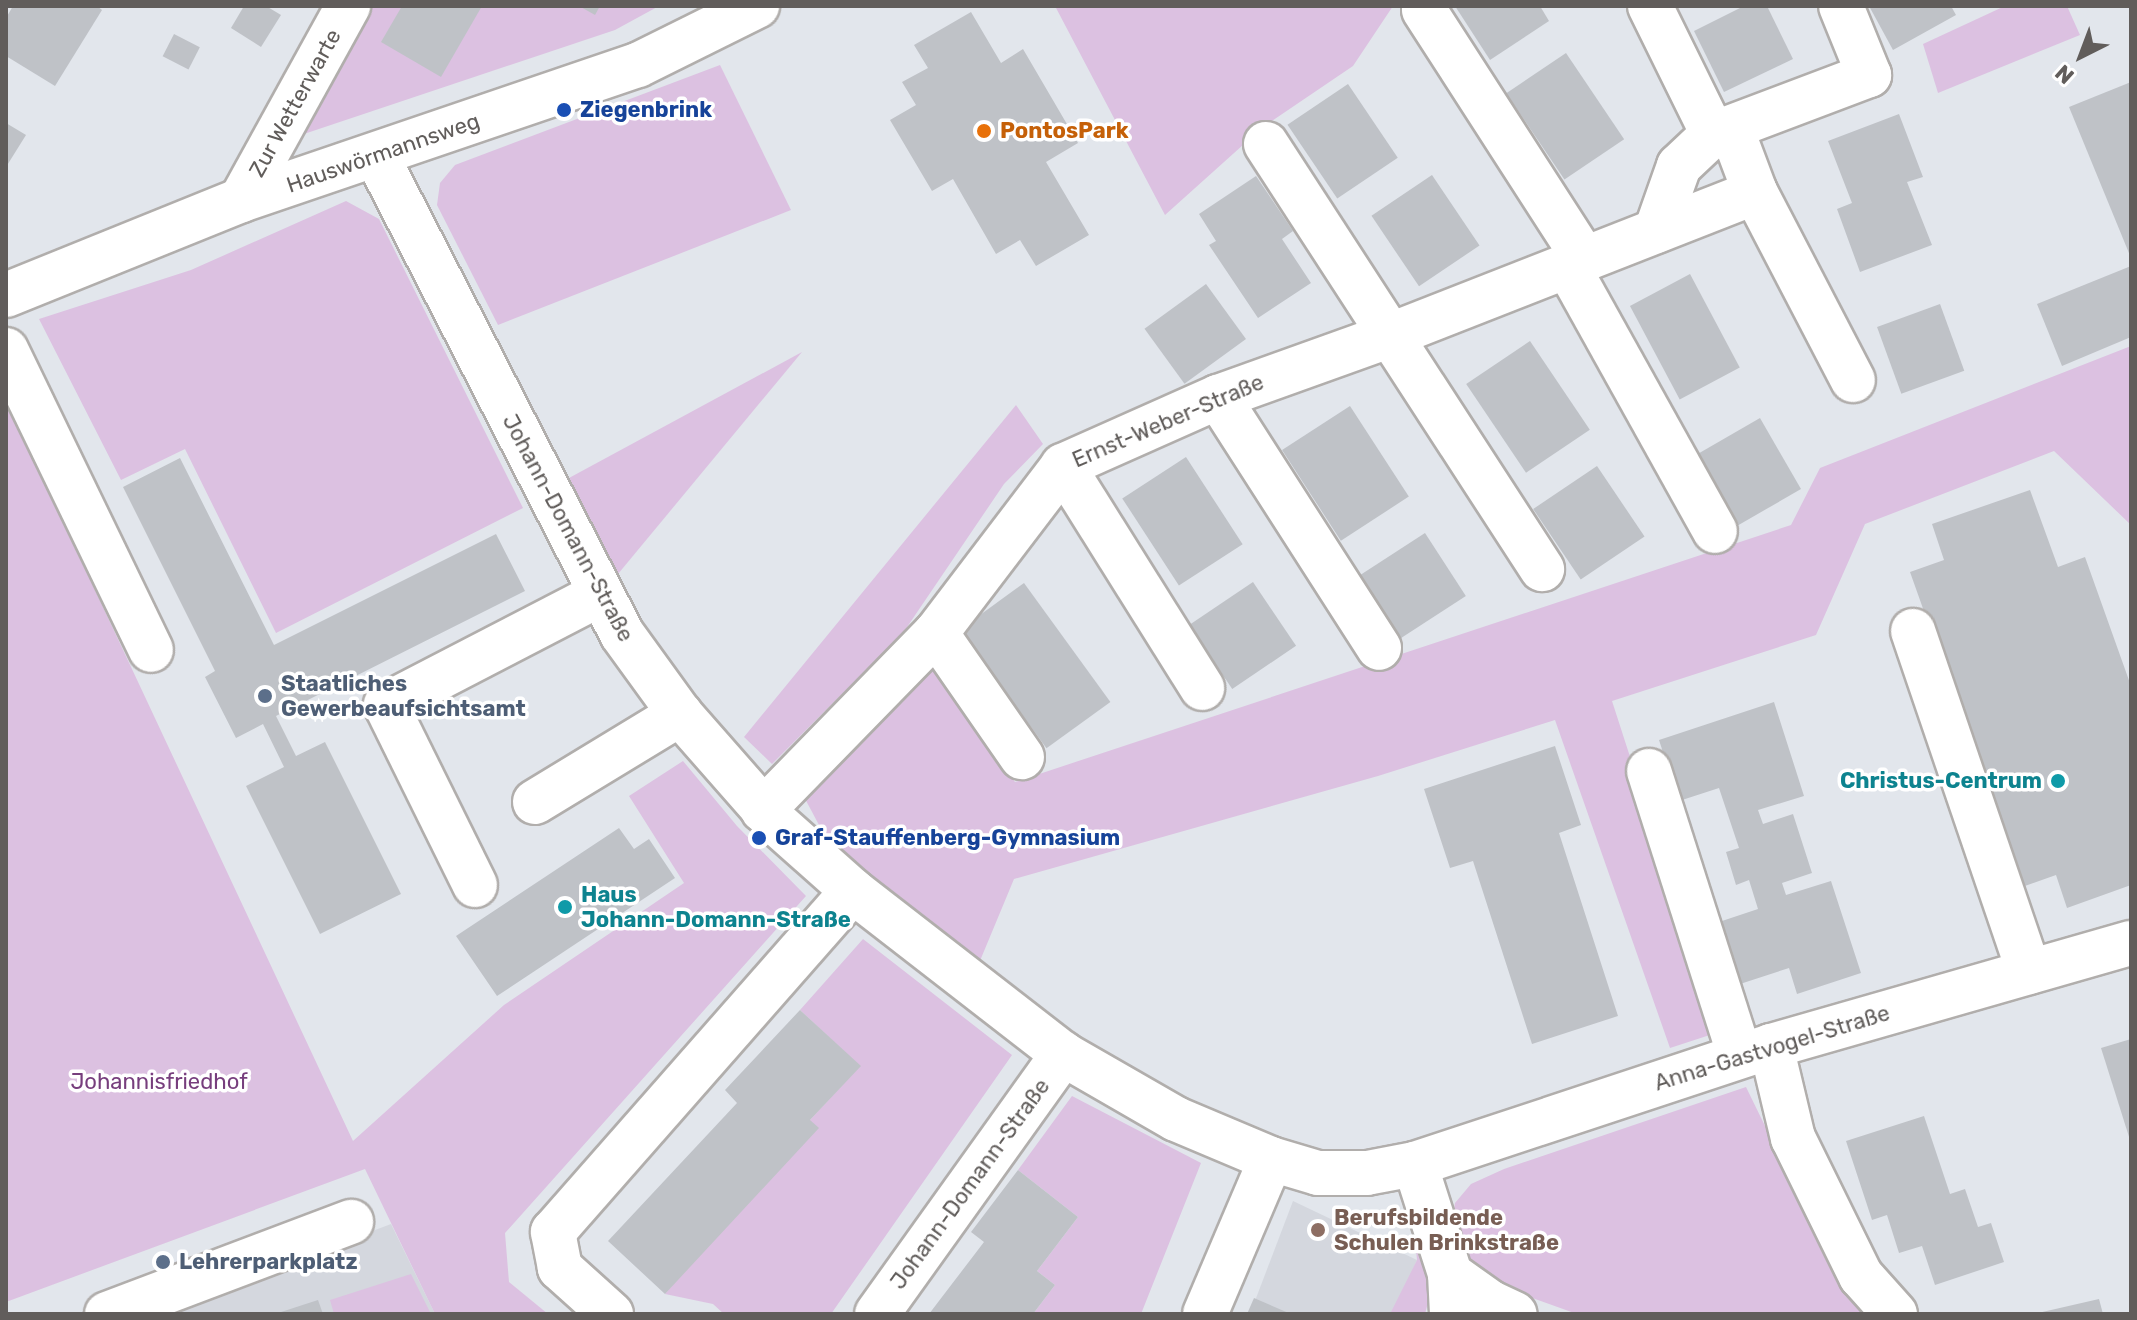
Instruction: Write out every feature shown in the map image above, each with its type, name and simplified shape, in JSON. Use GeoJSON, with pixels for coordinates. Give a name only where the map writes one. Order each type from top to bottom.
{"type":"FeatureCollection","features":[{"type":"Feature","properties":{"kind":"street","name":"Zur Wetterwarte"},"geometry":{"type":"LineString","coordinates":[[241,200],[348,6]]}},
{"type":"Feature","properties":{"kind":"street","name":"Hauswörmannsweg"},"geometry":{"type":"LineString","coordinates":[[6,295],[241,200],[377,157],[638,65],[757,6]]}},
{"type":"Feature","properties":{"kind":"street"},"geometry":{"type":"LineString","coordinates":[[1650,6],[1722,131],[1853,380]]}},
{"type":"Feature","properties":{"kind":"street"},"geometry":{"type":"LineString","coordinates":[[1656,231],[1679,166],[1722,131],[1869,75],[1841,6]]}},
{"type":"Feature","properties":{"kind":"street"},"geometry":{"type":"LineString","coordinates":[[1424,10],[1576,264],[1715,531]]}},
{"type":"Feature","properties":{"kind":"street"},"geometry":{"type":"LineString","coordinates":[[1266,144],[1542,569]]}},
{"type":"Feature","properties":{"kind":"street","name":"Johann-Domann-Straße"},"geometry":{"type":"LineString","coordinates":[[377,157],[622,634],[680,714],[763,810],[853,891],[1063,1054],[1176,1119],[1271,1159],[1318,1173],[1367,1173],[1415,1164]]}},
{"type":"Feature","properties":{"kind":"street","name":"Ernst-Weber-Straße"},"geometry":{"type":"LineString","coordinates":[[763,810],[936,633],[1063,466],[1218,397],[1391,335],[1755,192]]}},
{"type":"Feature","properties":{"kind":"street"},"geometry":{"type":"LineString","coordinates":[[6,350],[151,650]]}},
{"type":"Feature","properties":{"kind":"street"},"geometry":{"type":"LineString","coordinates":[[1218,397],[1379,648]]}},
{"type":"Feature","properties":{"kind":"street"},"geometry":{"type":"LineString","coordinates":[[1063,466],[1202,688]]}},
{"type":"Feature","properties":{"kind":"street"},"geometry":{"type":"LineString","coordinates":[[475,885],[386,705],[600,594]]}},
{"type":"Feature","properties":{"kind":"street"},"geometry":{"type":"LineString","coordinates":[[1913,631],[2029,972]]}},
{"type":"Feature","properties":{"kind":"street"},"geometry":{"type":"LineString","coordinates":[[936,633],[1022,757]]}},
{"type":"Feature","properties":{"kind":"street"},"geometry":{"type":"LineString","coordinates":[[535,802],[680,714]]}},
{"type":"Feature","properties":{"kind":"street"},"geometry":{"type":"LineString","coordinates":[[1649,771],[1756,1051],[1793,1138],[1861,1276],[1895,1314]]}},
{"type":"Feature","properties":{"kind":"street"},"geometry":{"type":"LineString","coordinates":[[611,1314],[560,1268],[553,1232],[853,891]]}},
{"type":"Feature","properties":{"kind":"street","name":"Anna-Gastvogel-Straße"},"geometry":{"type":"LineString","coordinates":[[1415,1164],[1756,1051],[2131,943]]}},
{"type":"Feature","properties":{"kind":"street","name":"Johann-Domann-Straße"},"geometry":{"type":"LineString","coordinates":[[877,1314],[1063,1054]]}},
{"type":"Feature","properties":{"kind":"street"},"geometry":{"type":"LineString","coordinates":[[1205,1314],[1271,1159]]}},
{"type":"Feature","properties":{"kind":"street"},"geometry":{"type":"LineString","coordinates":[[1415,1164],[1451,1294],[1491,1303],[1515,1314]]}},
{"type":"Feature","properties":{"kind":"street"},"geometry":{"type":"LineString","coordinates":[[107,1314],[351,1222]]}},
{"type":"Feature","properties":{"kind":"shaded area","name":"Berufsbildende Schulen Brinkstraße"},"geometry":{"type":"Polygon","coordinates":[[[1293,1201],[1417,1260],[1394,1314],[1250,1314],[1293,1201]]]}},
{"type":"Feature","properties":{"kind":"shaded area"},"geometry":{"type":"Polygon","coordinates":[[[391,1224],[435,1314],[153,1314],[391,1224]]]}},
{"type":"Feature","properties":{"kind":"green space"},"geometry":{"type":"Polygon","coordinates":[[[368,6],[659,6],[615,30],[298,136],[368,6]]]}},
{"type":"Feature","properties":{"kind":"green space"},"geometry":{"type":"Polygon","coordinates":[[[1055,6],[1393,6],[1353,66],[1263,127],[1165,215],[1055,6]]]}},
{"type":"Feature","properties":{"kind":"green space"},"geometry":{"type":"Polygon","coordinates":[[[2005,6],[2067,6],[2080,35],[1938,93],[1923,44],[2005,6]]]}},
{"type":"Feature","properties":{"kind":"green space"},"geometry":{"type":"Polygon","coordinates":[[[720,65],[791,210],[498,325],[437,205],[440,183],[455,165],[720,65]]]}},
{"type":"Feature","properties":{"kind":"green space"},"geometry":{"type":"Polygon","coordinates":[[[346,201],[379,219],[523,508],[276,633],[185,449],[121,480],[39,319],[191,270],[346,201]]]}},
{"type":"Feature","properties":{"kind":"green space"},"geometry":{"type":"Polygon","coordinates":[[[2131,346],[2131,525],[2054,451],[1865,524],[1816,635],[1612,701],[1719,1032],[1670,1048],[1555,720],[1378,776],[1014,879],[977,968],[827,840],[803,795],[930,665],[1015,782],[1791,525],[1820,468],[2131,346]]]}},
{"type":"Feature","properties":{"kind":"green space"},"geometry":{"type":"Polygon","coordinates":[[[802,352],[618,574],[569,478],[802,352]]]}},
{"type":"Feature","properties":{"kind":"green space","name":"Johannisfriedhof"},"geometry":{"type":"Polygon","coordinates":[[[6,400],[353,1141],[504,1005],[684,883],[629,796],[683,761],[737,826],[806,896],[505,1233],[509,1282],[548,1314],[435,1314],[365,1169],[6,1302],[6,400]]]}},
{"type":"Feature","properties":{"kind":"green space"},"geometry":{"type":"Polygon","coordinates":[[[1016,405],[1043,444],[1004,484],[903,633],[772,764],[744,737],[1016,405]]]}},
{"type":"Feature","properties":{"kind":"green space"},"geometry":{"type":"Polygon","coordinates":[[[863,939],[1012,1055],[831,1314],[724,1314],[713,1304],[665,1294],[810,1120],[860,1066],[800,1010],[863,939]]]}},
{"type":"Feature","properties":{"kind":"green space"},"geometry":{"type":"Polygon","coordinates":[[[1746,1087],[1843,1286],[1867,1314],[1577,1314],[1502,1287],[1478,1272],[1460,1253],[1451,1228],[1455,1203],[1471,1184],[1504,1169],[1746,1087]]]}},
{"type":"Feature","properties":{"kind":"green space"},"geometry":{"type":"Polygon","coordinates":[[[1072,1096],[1201,1163],[1141,1314],[1033,1314],[1055,1285],[1037,1271],[1078,1217],[1018,1170],[1072,1096]]]}},
{"type":"Feature","properties":{"kind":"green space"},"geometry":{"type":"Polygon","coordinates":[[[1414,1226],[1430,1295],[1425,1314],[1390,1314],[1417,1260],[1414,1226]]]}},
{"type":"Feature","properties":{"kind":"green space"},"geometry":{"type":"Polygon","coordinates":[[[411,1274],[431,1314],[334,1314],[330,1300],[411,1274]]]}},
{"type":"Feature","properties":{"kind":"building"},"geometry":{"type":"Polygon","coordinates":[[[13,6],[97,6],[102,10],[55,86],[6,56],[6,18],[13,6]]]}},
{"type":"Feature","properties":{"kind":"building"},"geometry":{"type":"Polygon","coordinates":[[[244,6],[266,6],[281,15],[261,47],[231,28],[244,6]]]}},
{"type":"Feature","properties":{"kind":"building"},"geometry":{"type":"Polygon","coordinates":[[[402,6],[482,6],[441,77],[381,42],[402,6]]]}},
{"type":"Feature","properties":{"kind":"building"},"geometry":{"type":"Polygon","coordinates":[[[579,6],[600,6],[595,15],[579,6]]]}},
{"type":"Feature","properties":{"kind":"building"},"geometry":{"type":"Polygon","coordinates":[[[1455,6],[1540,6],[1549,21],[1490,60],[1455,6]]]}},
{"type":"Feature","properties":{"kind":"building"},"geometry":{"type":"Polygon","coordinates":[[[1744,6],[1767,6],[1793,59],[1724,92],[1694,31],[1744,6]]]}},
{"type":"Feature","properties":{"kind":"building"},"geometry":{"type":"Polygon","coordinates":[[[1869,6],[1951,6],[1956,15],[1893,50],[1869,6]]]}},
{"type":"Feature","properties":{"kind":"building","name":"PontosPark"},"geometry":{"type":"Polygon","coordinates":[[[971,12],[1001,63],[1023,49],[1078,143],[1046,162],[1089,235],[1036,266],[1020,240],[996,254],[953,179],[932,191],[890,120],[916,105],[902,82],[928,68],[914,45],[971,12]]]}},
{"type":"Feature","properties":{"kind":"building"},"geometry":{"type":"Polygon","coordinates":[[[174,34],[200,47],[188,69],[163,56],[174,34]]]}},
{"type":"Feature","properties":{"kind":"building"},"geometry":{"type":"Polygon","coordinates":[[[1566,53],[1624,139],[1564,179],[1506,93],[1566,53]]]}},
{"type":"Feature","properties":{"kind":"building"},"geometry":{"type":"Polygon","coordinates":[[[2131,82],[2131,258],[2069,107],[2131,82]]]}},
{"type":"Feature","properties":{"kind":"building"},"geometry":{"type":"Polygon","coordinates":[[[1348,84],[1398,158],[1337,199],[1287,125],[1348,84]]]}},
{"type":"Feature","properties":{"kind":"building"},"geometry":{"type":"Polygon","coordinates":[[[1899,114],[1923,177],[1907,182],[1932,245],[1860,272],[1837,209],[1852,203],[1828,141],[1899,114]]]}},
{"type":"Feature","properties":{"kind":"building"},"geometry":{"type":"Polygon","coordinates":[[[6,123],[26,135],[6,167],[6,123]]]}},
{"type":"Feature","properties":{"kind":"building"},"geometry":{"type":"Polygon","coordinates":[[[1432,175],[1480,245],[1419,286],[1371,216],[1432,175]]]}},
{"type":"Feature","properties":{"kind":"building"},"geometry":{"type":"Polygon","coordinates":[[[1256,176],[1293,231],[1282,239],[1311,283],[1258,318],[1209,245],[1216,241],[1199,214],[1256,176]]]}},
{"type":"Feature","properties":{"kind":"building"},"geometry":{"type":"Polygon","coordinates":[[[2131,266],[2131,337],[2062,366],[2037,304],[2131,266]]]}},
{"type":"Feature","properties":{"kind":"building"},"geometry":{"type":"Polygon","coordinates":[[[1690,274],[1740,368],[1680,400],[1630,306],[1690,274]]]}},
{"type":"Feature","properties":{"kind":"building"},"geometry":{"type":"Polygon","coordinates":[[[1206,284],[1246,339],[1184,384],[1145,329],[1206,284]]]}},
{"type":"Feature","properties":{"kind":"building"},"geometry":{"type":"Polygon","coordinates":[[[1940,304],[1964,371],[1901,394],[1877,327],[1940,304]]]}},
{"type":"Feature","properties":{"kind":"building"},"geometry":{"type":"Polygon","coordinates":[[[1530,341],[1590,430],[1526,473],[1466,384],[1530,341]]]}},
{"type":"Feature","properties":{"kind":"building"},"geometry":{"type":"Polygon","coordinates":[[[1350,406],[1409,497],[1341,541],[1282,450],[1350,406]]]}},
{"type":"Feature","properties":{"kind":"building"},"geometry":{"type":"Polygon","coordinates":[[[1760,418],[1801,489],[1736,527],[1695,456],[1760,418]]]}},
{"type":"Feature","properties":{"kind":"building"},"geometry":{"type":"Polygon","coordinates":[[[1186,457],[1243,544],[1179,586],[1122,498],[1186,457]]]}},
{"type":"Feature","properties":{"kind":"building","name":"Staatliches Gewerbeaufsichtsamt"},"geometry":{"type":"Polygon","coordinates":[[[180,458],[274,645],[496,534],[525,591],[276,716],[296,756],[325,742],[401,894],[320,934],[246,786],[284,767],[263,724],[236,738],[205,677],[215,671],[123,487],[180,458]]]}},
{"type":"Feature","properties":{"kind":"building"},"geometry":{"type":"Polygon","coordinates":[[[1597,466],[1645,536],[1581,580],[1533,509],[1597,466]]]}},
{"type":"Feature","properties":{"kind":"building","name":"Christus-Centrum"},"geometry":{"type":"Polygon","coordinates":[[[2030,490],[2058,567],[2085,557],[2131,686],[2131,885],[2067,908],[2056,875],[2022,887],[1910,572],[1944,560],[1932,524],[2030,490]]]}},
{"type":"Feature","properties":{"kind":"building"},"geometry":{"type":"Polygon","coordinates":[[[1425,533],[1466,596],[1400,639],[1359,576],[1425,533]]]}},
{"type":"Feature","properties":{"kind":"building"},"geometry":{"type":"Polygon","coordinates":[[[1253,582],[1296,646],[1232,689],[1189,625],[1253,582]]]}},
{"type":"Feature","properties":{"kind":"building"},"geometry":{"type":"Polygon","coordinates":[[[1024,583],[1110,702],[1046,748],[960,629],[1024,583]]]}},
{"type":"Feature","properties":{"kind":"building"},"geometry":{"type":"Polygon","coordinates":[[[1774,702],[1804,796],[1758,810],[1763,824],[1793,814],[1812,873],[1782,883],[1786,895],[1831,881],[1861,973],[1797,994],[1789,968],[1740,984],[1719,922],[1758,909],[1749,880],[1736,885],[1726,852],[1739,848],[1719,788],[1679,801],[1659,740],[1774,702]]]}},
{"type":"Feature","properties":{"kind":"building"},"geometry":{"type":"Polygon","coordinates":[[[1555,746],[1581,825],[1559,833],[1618,1016],[1532,1044],[1473,861],[1450,868],[1424,789],[1555,746]]]}},
{"type":"Feature","properties":{"kind":"building","name":"Haus Johann-Domann-Straße"},"geometry":{"type":"Polygon","coordinates":[[[619,828],[634,849],[649,839],[675,878],[497,996],[456,936],[619,828]]]}},
{"type":"Feature","properties":{"kind":"building"},"geometry":{"type":"Polygon","coordinates":[[[800,1010],[861,1066],[810,1120],[819,1128],[665,1294],[608,1241],[737,1103],[725,1090],[800,1010]]]}},
{"type":"Feature","properties":{"kind":"building"},"geometry":{"type":"Polygon","coordinates":[[[2131,1039],[2131,1140],[2130,1140],[2101,1048],[2131,1039]]]}},
{"type":"Feature","properties":{"kind":"building"},"geometry":{"type":"Polygon","coordinates":[[[1924,1116],[1950,1194],[1965,1189],[1978,1227],[1991,1223],[2004,1262],[1935,1285],[1922,1246],[1899,1253],[1887,1215],[1872,1220],[1846,1141],[1924,1116]]]}},
{"type":"Feature","properties":{"kind":"building"},"geometry":{"type":"Polygon","coordinates":[[[1018,1170],[1078,1217],[1037,1271],[1055,1285],[1033,1314],[929,1314],[984,1242],[971,1232],[1018,1170]]]}},
{"type":"Feature","properties":{"kind":"building"},"geometry":{"type":"Polygon","coordinates":[[[1254,1298],[1291,1314],[1247,1314],[1254,1298]]]}},
{"type":"Feature","properties":{"kind":"building"},"geometry":{"type":"Polygon","coordinates":[[[2099,1299],[2103,1314],[2038,1314],[2038,1313],[2099,1299]]]}},
{"type":"Feature","properties":{"kind":"building"},"geometry":{"type":"Polygon","coordinates":[[[318,1300],[323,1314],[278,1314],[278,1313],[318,1300]]]}},
{"type":"Feature","properties":{"kind":"place","name":"Ziegenbrink"},"geometry":{"type":"Point","coordinates":[564,110]}},
{"type":"Feature","properties":{"kind":"place","name":"PontosPark"},"geometry":{"type":"Point","coordinates":[984,131]}},
{"type":"Feature","properties":{"kind":"place","name":"Staatliches Gewerbeaufsichtsamt"},"geometry":{"type":"Point","coordinates":[265,696]}},
{"type":"Feature","properties":{"kind":"place","name":"Christus-Centrum"},"geometry":{"type":"Point","coordinates":[2058,781]}},
{"type":"Feature","properties":{"kind":"place","name":"Graf-Stauffenberg-Gymnasium"},"geometry":{"type":"Point","coordinates":[759,838]}},
{"type":"Feature","properties":{"kind":"place","name":"Haus Johann-Domann-Straße"},"geometry":{"type":"Point","coordinates":[565,907]}},
{"type":"Feature","properties":{"kind":"place","name":"Berufsbildende Schulen Brinkstraße"},"geometry":{"type":"Point","coordinates":[1318,1230]}},
{"type":"Feature","properties":{"kind":"place","name":"Lehrerparkplatz"},"geometry":{"type":"Point","coordinates":[163,1262]}}]}
